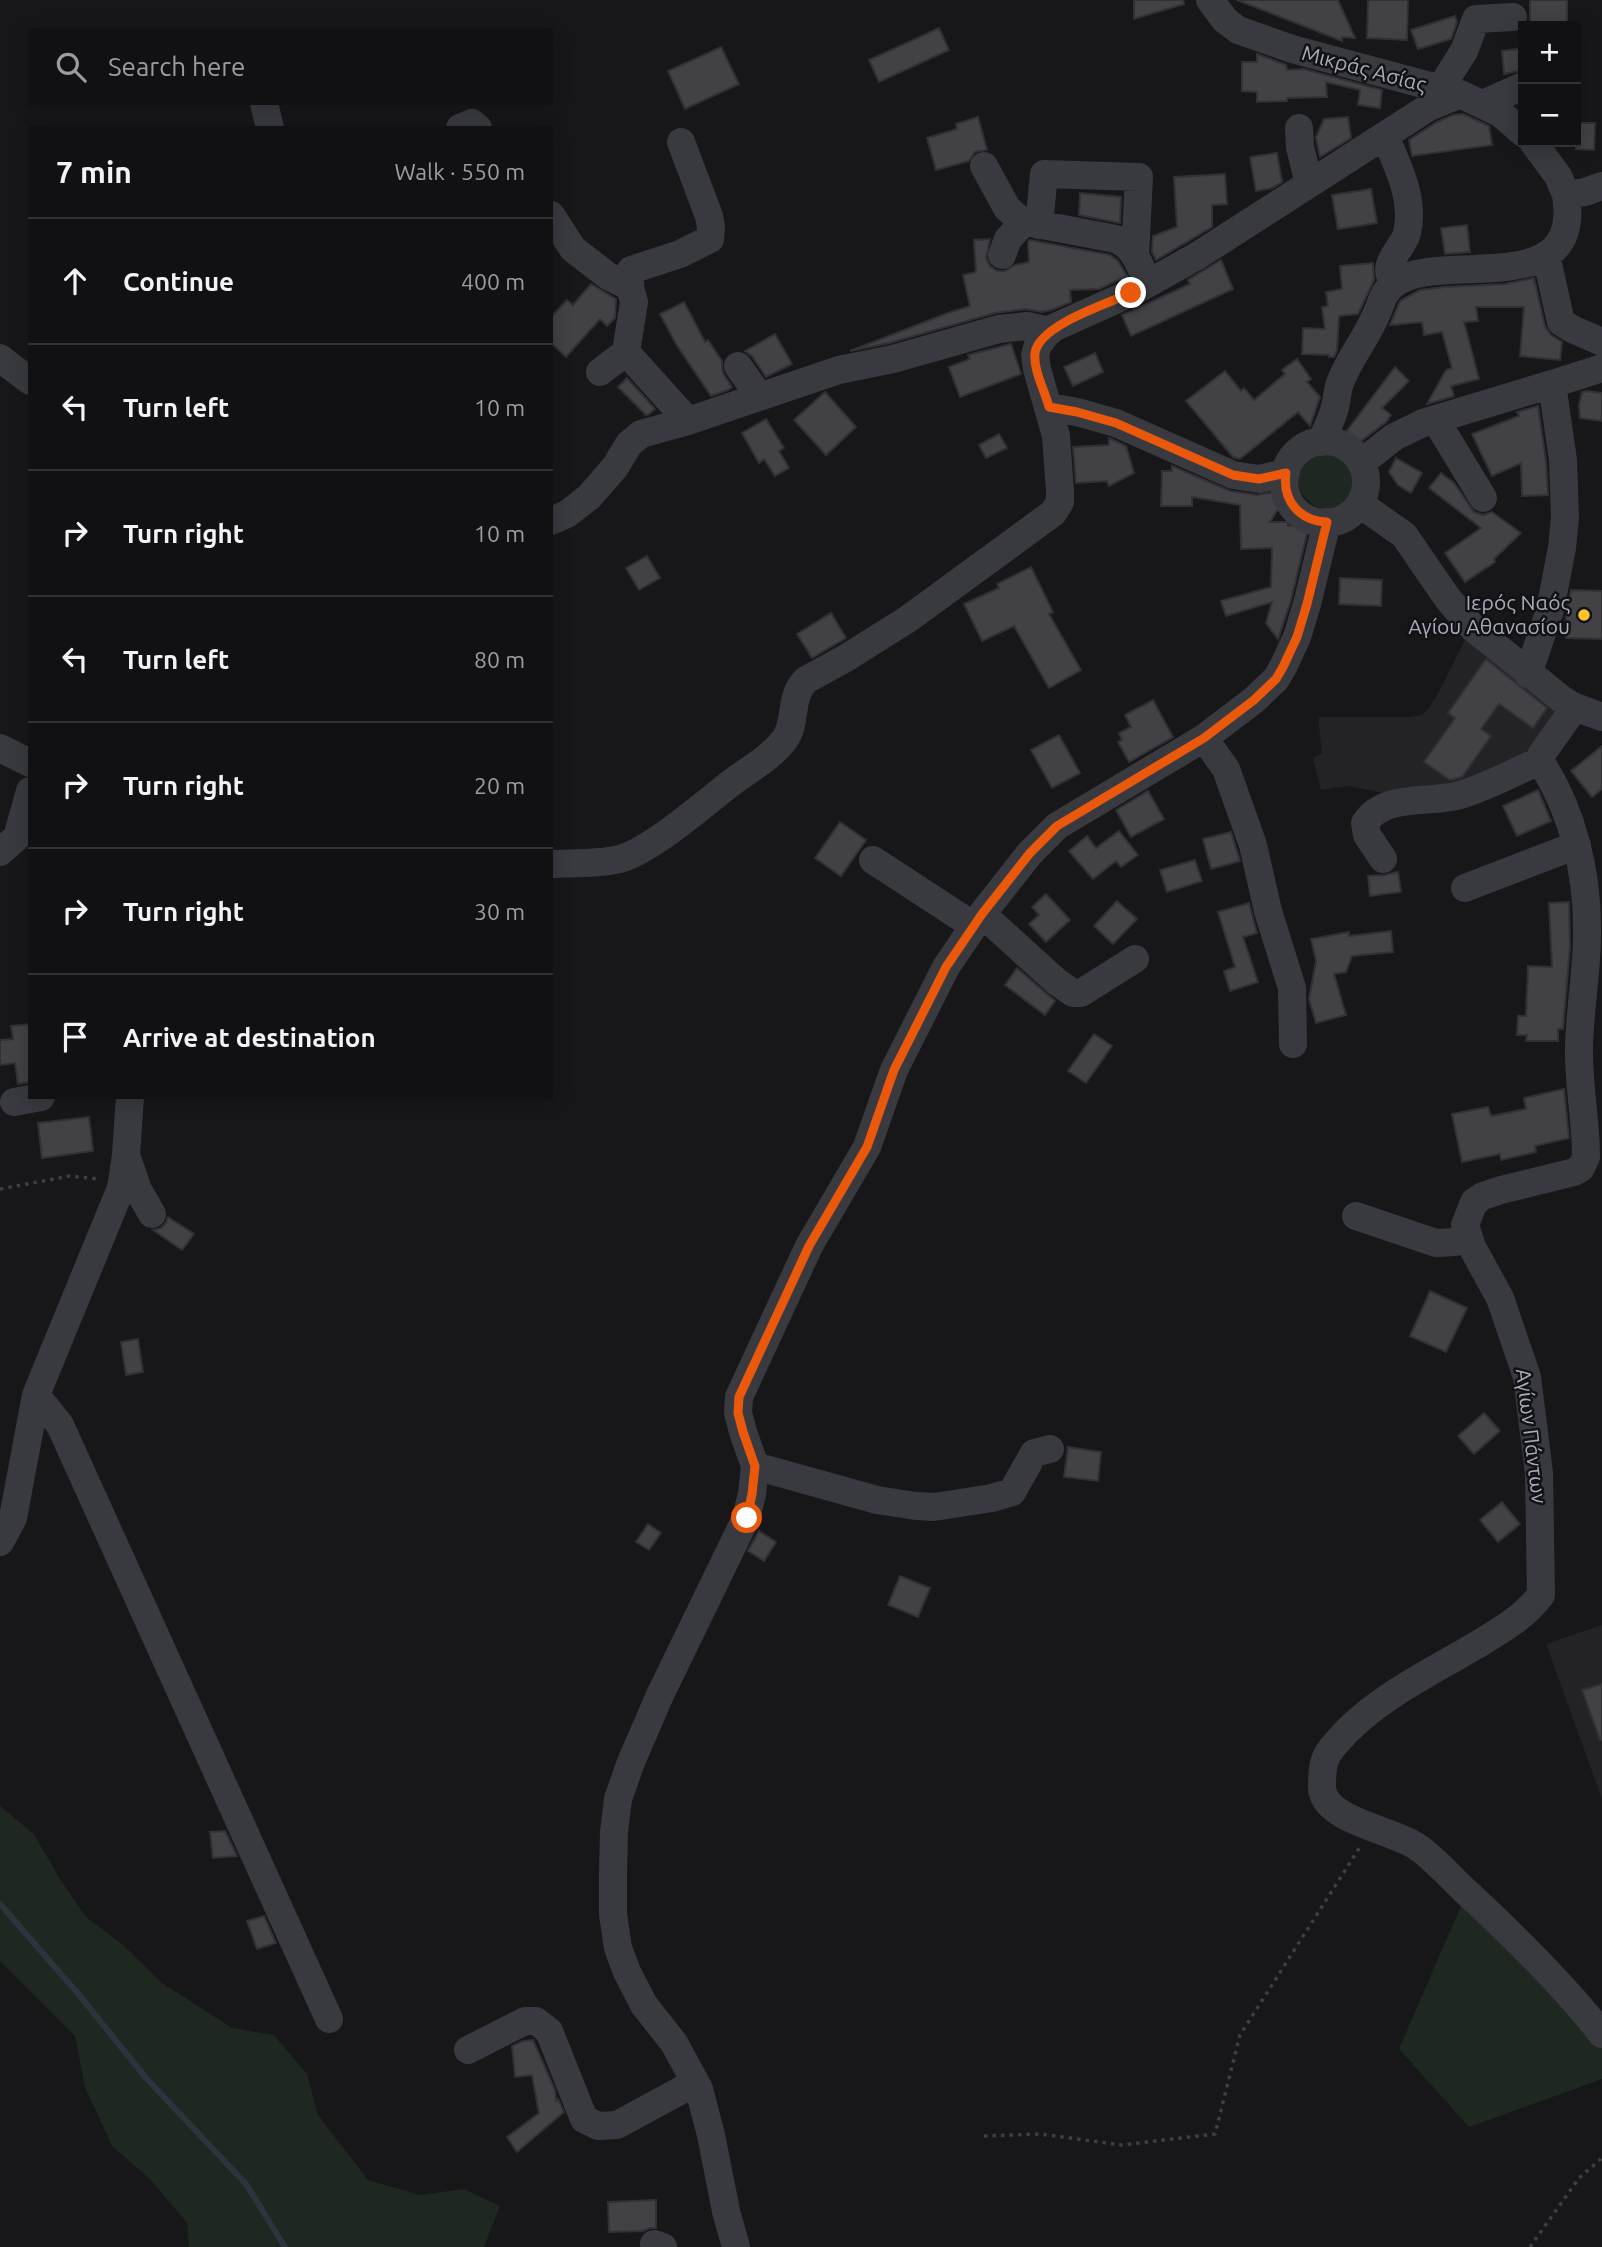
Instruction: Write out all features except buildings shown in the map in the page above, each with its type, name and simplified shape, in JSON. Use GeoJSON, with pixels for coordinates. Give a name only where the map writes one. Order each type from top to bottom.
{"type":"FeatureCollection","features":[{"type":"Feature","properties":{"kind":"street","name":"Μικράς Ασίας"},"geometry":{"type":"LineString","coordinates":[[1210,0],[1225,20],[1238,30],[1292,49],[1461,96],[1508,119],[1518,128]]}},
{"type":"Feature","properties":{"kind":"street"},"geometry":{"type":"LineString","coordinates":[[1461,96],[1464,51],[1476,19],[1505,8]]}},
{"type":"Feature","properties":{"kind":"street"},"geometry":{"type":"LineString","coordinates":[[553,864],[617,860],[637,852],[661,836],[766,757],[783,741],[791,723],[796,696],[806,680],[908,620],[1053,513],[1060,502],[1056,436],[1035,355],[1038,345],[1050,331],[1148,284],[1198,256],[1429,107],[1461,96],[1518,87]]}},
{"type":"Feature","properties":{"kind":"street"},"geometry":{"type":"LineString","coordinates":[[264,105],[270,126]]}},
{"type":"Feature","properties":{"kind":"street"},"geometry":{"type":"LineString","coordinates":[[1299,128],[1300,147],[1309,184]]}},
{"type":"Feature","properties":{"kind":"street"},"geometry":{"type":"LineString","coordinates":[[1385,136],[1408,196],[1407,234],[1391,260],[1390,274],[1395,282]]}},
{"type":"Feature","properties":{"kind":"street"},"geometry":{"type":"LineString","coordinates":[[600,372],[625,352],[634,302],[630,287],[631,270],[680,254],[710,239],[712,227],[709,216],[681,142]]}},
{"type":"Feature","properties":{"kind":"street"},"geometry":{"type":"LineString","coordinates":[[1321,442],[1334,410],[1338,387],[1377,315],[1384,293],[1395,282],[1415,272],[1511,268],[1546,255],[1557,243],[1567,228],[1566,195],[1559,176],[1536,147]]}},
{"type":"Feature","properties":{"kind":"street"},"geometry":{"type":"LineString","coordinates":[[984,166],[1007,208],[1015,217],[1031,224],[1116,239],[1126,244],[1135,256],[1148,284]]}},
{"type":"Feature","properties":{"kind":"street"},"geometry":{"type":"LineString","coordinates":[[1002,255],[1008,239],[1031,224],[1044,174],[1139,177],[1135,256]]}},
{"type":"Feature","properties":{"kind":"street"},"geometry":{"type":"LineString","coordinates":[[1566,195],[1602,186]]}},
{"type":"Feature","properties":{"kind":"street"},"geometry":{"type":"LineString","coordinates":[[553,218],[573,249],[608,276],[630,287]]}},
{"type":"Feature","properties":{"kind":"street"},"geometry":{"type":"LineString","coordinates":[[1546,255],[1561,322],[1602,342]]}},
{"type":"Feature","properties":{"kind":"street"},"geometry":{"type":"LineString","coordinates":[[553,520],[567,514],[589,496],[615,467],[629,444],[644,433],[688,421],[839,370],[893,359],[999,329],[1027,326],[1050,331]]}},
{"type":"Feature","properties":{"kind":"street"},"geometry":{"type":"LineString","coordinates":[[625,352],[688,421]]}},
{"type":"Feature","properties":{"kind":"street"},"geometry":{"type":"LineString","coordinates":[[0,358],[28,379]]}},
{"type":"Feature","properties":{"kind":"street"},"geometry":{"type":"LineString","coordinates":[[738,366],[759,396]]}},
{"type":"Feature","properties":{"kind":"street"},"geometry":{"type":"LineString","coordinates":[[1361,463],[1394,437],[1435,419],[1602,368]]}},
{"type":"Feature","properties":{"kind":"street"},"geometry":{"type":"LineString","coordinates":[[1528,674],[1550,610],[1565,517],[1564,467],[1552,384]]}},
{"type":"Feature","properties":{"kind":"street"},"geometry":{"type":"LineString","coordinates":[[1049,407],[1116,423],[1233,475],[1259,479],[1286,473]]}},
{"type":"Feature","properties":{"kind":"street"},"geometry":{"type":"LineString","coordinates":[[1435,419],[1483,498]]}},
{"type":"Feature","properties":{"kind":"street"},"geometry":{"type":"LineString","coordinates":[[1332,442],[1347,447],[1361,463],[1366,480],[1360,503],[1344,517],[1327,522],[1309,519],[1294,508],[1286,492],[1286,473],[1298,452],[1311,444],[1332,442]]}},
{"type":"Feature","properties":{"kind":"street"},"geometry":{"type":"LineString","coordinates":[[1360,503],[1404,535],[1448,599],[1473,628],[1528,674],[1574,707],[1602,717]]}},
{"type":"Feature","properties":{"kind":"street"},"geometry":{"type":"LineString","coordinates":[[736,2247],[699,2089],[674,2043],[645,2005],[627,1972],[618,1948],[613,1914],[614,1832],[618,1799],[660,1695],[747,1518],[755,1466],[738,1413],[739,1397],[809,1246],[867,1147],[894,1070],[946,967],[978,920],[1030,853],[1057,826],[1204,738],[1260,695],[1283,667],[1297,637],[1327,522]]}},
{"type":"Feature","properties":{"kind":"street"},"geometry":{"type":"LineString","coordinates":[[1356,1216],[1436,1243],[1455,1242],[1468,1237],[1465,1225],[1468,1213],[1474,1202],[1483,1196],[1561,1177],[1584,1164],[1586,1149],[1579,1046],[1587,932],[1583,877],[1567,814],[1539,761],[1574,707]]}},
{"type":"Feature","properties":{"kind":"street"},"geometry":{"type":"LineString","coordinates":[[1204,738],[1226,769],[1250,837],[1268,911],[1292,988],[1293,1044]]}},
{"type":"Feature","properties":{"kind":"street"},"geometry":{"type":"LineString","coordinates":[[0,748],[28,761]]}},
{"type":"Feature","properties":{"kind":"street"},"geometry":{"type":"LineString","coordinates":[[1382,859],[1367,835],[1365,823],[1370,815],[1393,804],[1459,796],[1539,761]]}},
{"type":"Feature","properties":{"kind":"street"},"geometry":{"type":"LineString","coordinates":[[0,852],[17,837],[28,798]]}},
{"type":"Feature","properties":{"kind":"street"},"geometry":{"type":"LineString","coordinates":[[1465,888],[1577,845]]}},
{"type":"Feature","properties":{"kind":"street"},"geometry":{"type":"LineString","coordinates":[[873,860],[978,920],[1073,993],[1081,993],[1135,959]]}},
{"type":"Feature","properties":{"kind":"street"},"geometry":{"type":"LineString","coordinates":[[14,1102],[30,1099]]}},
{"type":"Feature","properties":{"kind":"street"},"geometry":{"type":"LineString","coordinates":[[0,1542],[13,1518],[36,1395],[124,1168],[130,1099]]}},
{"type":"Feature","properties":{"kind":"street"},"geometry":{"type":"LineString","coordinates":[[124,1168],[152,1214]]}},
{"type":"Feature","properties":{"kind":"street","name":"Αγίων Πάντων"},"geometry":{"type":"LineString","coordinates":[[1468,1237],[1500,1298],[1527,1377],[1539,1473],[1541,1595],[1515,1622],[1417,1679],[1355,1723],[1325,1760],[1322,1792],[1329,1804],[1342,1815],[1395,1834],[1417,1847],[1486,1911],[1582,2009],[1602,2034]]}},
{"type":"Feature","properties":{"kind":"street"},"geometry":{"type":"LineString","coordinates":[[36,1395],[60,1425],[329,2019]]}},
{"type":"Feature","properties":{"kind":"street"},"geometry":{"type":"LineString","coordinates":[[755,1466],[877,1500],[934,1507],[992,1498],[1012,1492],[1034,1453],[1050,1449]]}},
{"type":"Feature","properties":{"kind":"street"},"geometry":{"type":"LineString","coordinates":[[468,2050],[525,2021],[536,2021],[549,2031],[584,2119],[598,2126],[617,2125],[687,2087],[694,2080]]}},
{"type":"Feature","properties":{"kind":"path"},"geometry":{"type":"LineString","coordinates":[[0,1189],[124,1168]]}},
{"type":"Feature","properties":{"kind":"path"},"geometry":{"type":"LineString","coordinates":[[984,2136],[1040,2134],[1122,2145],[1215,2134],[1240,2035],[1372,1827]]}},
{"type":"Feature","properties":{"kind":"path"},"geometry":{"type":"LineString","coordinates":[[1530,2247],[1579,2178],[1602,2158]]}},
{"type":"Feature","properties":{"kind":"shaded area"},"geometry":{"type":"Polygon","coordinates":[[[1310,451],[1340,452],[1352,459],[1358,467],[1361,487],[1358,497],[1345,511],[1324,511],[1306,498],[1291,482],[1310,451]]]}},
{"type":"Feature","properties":{"kind":"shaded area"},"geometry":{"type":"Polygon","coordinates":[[[1473,624],[1568,702],[1545,740],[1471,789],[1400,796],[1348,786],[1321,790],[1313,758],[1322,753],[1318,717],[1422,715],[1440,690],[1473,624]]]}},
{"type":"Feature","properties":{"kind":"shaded area"},"geometry":{"type":"Polygon","coordinates":[[[1602,1625],[1602,1799],[1546,1644],[1602,1625]]]}},
{"type":"Feature","properties":{"kind":"shaded area"},"geometry":{"type":"Polygon","coordinates":[[[0,1806],[34,1834],[86,1917],[122,1944],[162,1983],[232,2028],[274,2035],[307,2074],[318,2115],[368,2180],[420,2195],[464,2189],[500,2206],[484,2247],[189,2247],[187,2223],[150,2179],[112,2146],[85,2087],[75,2036],[0,1961],[0,1806]]]}},
{"type":"Feature","properties":{"kind":"shaded area"},"geometry":{"type":"Polygon","coordinates":[[[1467,1892],[1602,2046],[1602,2079],[1469,2127],[1399,2049],[1467,1892]]]}},
{"type":"Feature","properties":{"kind":"waterway"},"geometry":{"type":"LineString","coordinates":[[0,1904],[80,1996],[146,2078],[246,2184],[285,2247]]}},
{"type":"Feature","properties":{"kind":"place","name":"Ιερός Ναός Αγίου Αθανασίου"},"geometry":{"type":"Point","coordinates":[1584,615]}},
{"type":"Feature","properties":{"kind":"route"},"geometry":{"type":"LineString","coordinates":[[747,1518],[755,1466],[738,1413],[739,1397],[809,1246],[867,1147],[894,1070],[946,967],[982,914],[1048,834],[1070,817],[1204,738],[1254,700],[1276,679],[1297,637],[1327,522],[1309,519],[1294,508],[1286,492],[1286,473],[1259,479],[1233,475],[1116,423],[1049,407],[1035,363],[1035,350],[1041,340],[1053,328],[1131,293]]}}]}
